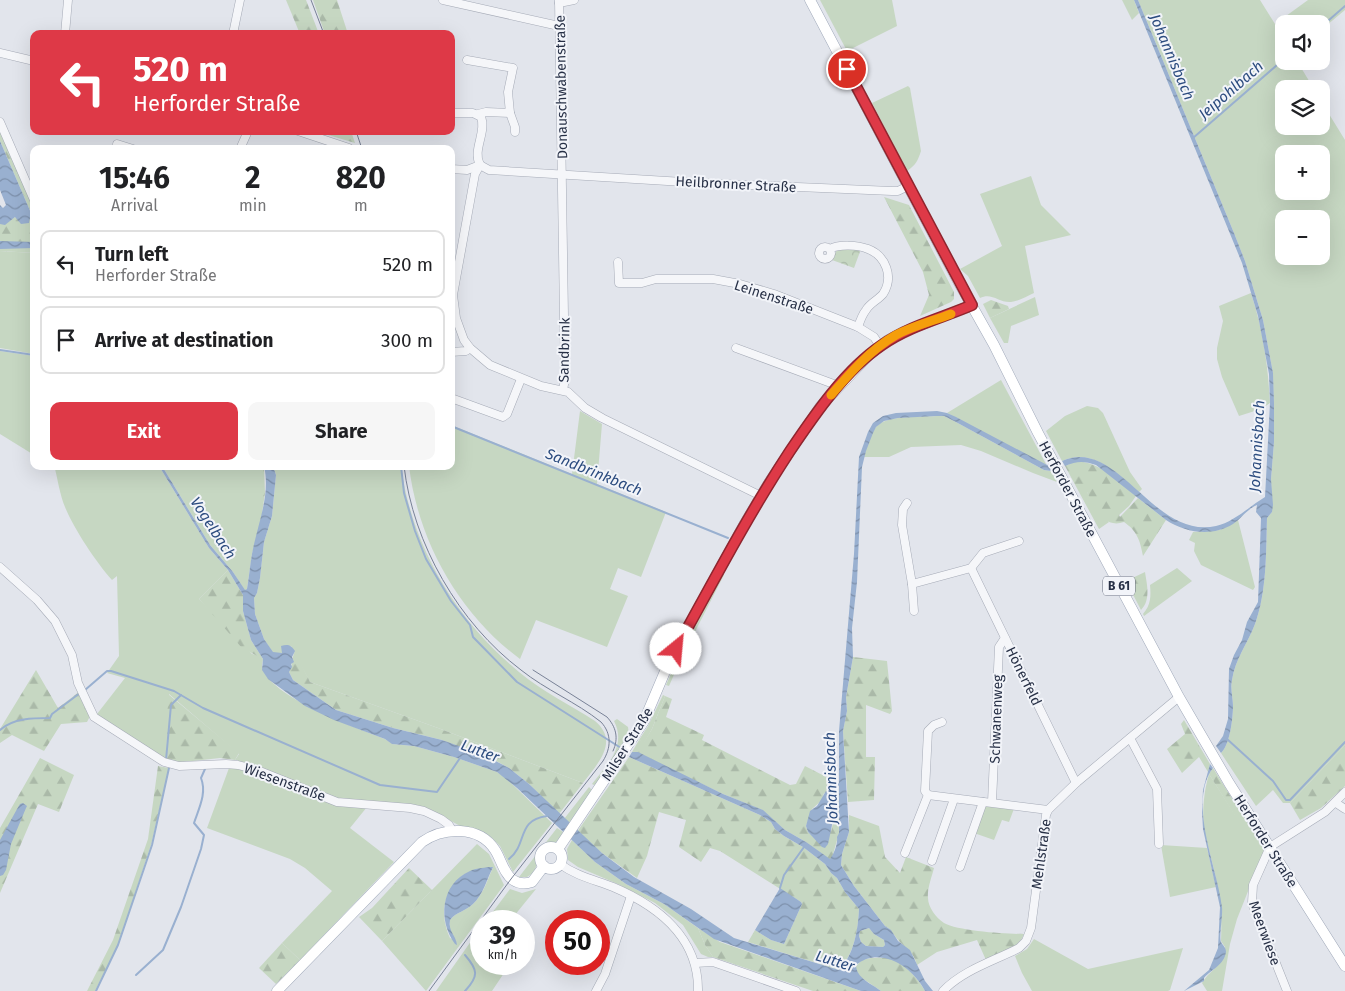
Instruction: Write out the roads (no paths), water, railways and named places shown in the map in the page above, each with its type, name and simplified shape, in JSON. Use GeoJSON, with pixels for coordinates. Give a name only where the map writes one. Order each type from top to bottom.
{"type":"FeatureCollection","features":[{"type":"Feature","properties":{"kind":"main road","name":"Herforder Straße"},"geometry":{"type":"LineString","coordinates":[[810,0],[1179,697],[1208,748],[1345,966]]}},
{"type":"Feature","properties":{"kind":"main road","name":"Milser Straße"},"geometry":{"type":"LineString","coordinates":[[560,846],[621,758],[644,721],[672,655],[761,496],[815,414],[839,386],[880,346],[903,332],[972,305]]}},
{"type":"Feature","properties":{"kind":"main road"},"geometry":{"type":"LineString","coordinates":[[277,991],[422,842],[436,834],[452,830],[480,837],[494,849],[509,877],[515,882],[522,884],[532,882],[544,866]]}},
{"type":"Feature","properties":{"kind":"main road"},"geometry":{"type":"LineString","coordinates":[[560,846],[562,855],[560,864],[554,868],[544,866],[541,863],[541,856],[544,850],[560,846]]}},
{"type":"Feature","properties":{"kind":"street"},"geometry":{"type":"LineString","coordinates":[[65,30],[68,0]]}},
{"type":"Feature","properties":{"kind":"street"},"geometry":{"type":"LineString","coordinates":[[234,30],[240,0]]}},
{"type":"Feature","properties":{"kind":"street"},"geometry":{"type":"LineString","coordinates":[[443,0],[559,26]]}},
{"type":"Feature","properties":{"kind":"street"},"geometry":{"type":"LineString","coordinates":[[559,2],[574,0]]}},
{"type":"Feature","properties":{"kind":"street","name":"Donauschwabenstraße"},"geometry":{"type":"LineString","coordinates":[[559,2],[563,174]]}},
{"type":"Feature","properties":{"kind":"street"},"geometry":{"type":"LineString","coordinates":[[0,53],[30,60]]}},
{"type":"Feature","properties":{"kind":"street"},"geometry":{"type":"LineString","coordinates":[[467,60],[513,68],[508,92],[510,113],[515,132]]}},
{"type":"Feature","properties":{"kind":"street"},"geometry":{"type":"LineString","coordinates":[[455,113],[510,113]]}},
{"type":"Feature","properties":{"kind":"street"},"geometry":{"type":"LineString","coordinates":[[478,114],[482,121],[477,154],[477,160],[480,165]]}},
{"type":"Feature","properties":{"kind":"street"},"geometry":{"type":"LineString","coordinates":[[0,122],[30,182]]}},
{"type":"Feature","properties":{"kind":"street"},"geometry":{"type":"LineString","coordinates":[[306,135],[327,145]]}},
{"type":"Feature","properties":{"kind":"street"},"geometry":{"type":"LineString","coordinates":[[455,169],[467,170],[480,165]]}},
{"type":"Feature","properties":{"kind":"street"},"geometry":{"type":"LineString","coordinates":[[455,285],[475,174],[480,165]]}},
{"type":"Feature","properties":{"kind":"street","name":"Heilbronner Straße"},"geometry":{"type":"LineString","coordinates":[[480,165],[489,170],[892,191],[908,186]]}},
{"type":"Feature","properties":{"kind":"street","name":"Sandbrink"},"geometry":{"type":"LineString","coordinates":[[563,174],[566,378],[563,390],[568,392],[585,408],[602,418],[761,496]]}},
{"type":"Feature","properties":{"kind":"street"},"geometry":{"type":"LineString","coordinates":[[830,248],[868,248],[878,255],[887,267],[886,288],[880,297],[867,309],[858,327]]}},
{"type":"Feature","properties":{"kind":"street","name":"Leinenstraße"},"geometry":{"type":"LineString","coordinates":[[618,262],[619,283],[642,283],[656,279],[718,279],[774,294],[858,327],[874,337],[880,346]]}},
{"type":"Feature","properties":{"kind":"street"},"geometry":{"type":"LineString","coordinates":[[455,311],[464,340],[470,348],[490,365],[541,386],[563,390]]}},
{"type":"Feature","properties":{"kind":"street"},"geometry":{"type":"LineString","coordinates":[[455,352],[466,351],[470,348]]}},
{"type":"Feature","properties":{"kind":"street"},"geometry":{"type":"LineString","coordinates":[[736,348],[839,386]]}},
{"type":"Feature","properties":{"kind":"street"},"geometry":{"type":"LineString","coordinates":[[455,399],[503,417],[507,414],[521,379]]}},
{"type":"Feature","properties":{"kind":"street"},"geometry":{"type":"LineString","coordinates":[[907,503],[903,509],[902,525],[912,584],[914,611]]}},
{"type":"Feature","properties":{"kind":"street"},"geometry":{"type":"LineString","coordinates":[[912,584],[971,568],[984,553],[1019,541]]}},
{"type":"Feature","properties":{"kind":"street","name":"Wiesenstraße"},"geometry":{"type":"LineString","coordinates":[[0,567],[37,600],[55,621],[72,655],[78,683],[94,717],[164,762],[179,766],[238,765],[257,770],[337,802],[410,808],[424,811],[441,819],[452,830]]}},
{"type":"Feature","properties":{"kind":"street","name":"Hönerfeld"},"geometry":{"type":"LineString","coordinates":[[971,568],[1076,783]]}},
{"type":"Feature","properties":{"kind":"street","name":"Schwanenweg"},"geometry":{"type":"LineString","coordinates":[[992,802],[999,648],[1005,638]]}},
{"type":"Feature","properties":{"kind":"street","name":"Mehlstraße"},"geometry":{"type":"LineString","coordinates":[[943,991],[950,983],[961,976],[1020,948],[1026,941],[1031,928],[1048,810],[1076,783],[1179,697]]}},
{"type":"Feature","properties":{"kind":"street"},"geometry":{"type":"LineString","coordinates":[[928,795],[925,791],[928,730],[942,722]]}},
{"type":"Feature","properties":{"kind":"street"},"geometry":{"type":"LineString","coordinates":[[1130,738],[1157,789],[1159,844]]}},
{"type":"Feature","properties":{"kind":"street"},"geometry":{"type":"LineString","coordinates":[[1270,847],[1336,803],[1345,792]]}},
{"type":"Feature","properties":{"kind":"street"},"geometry":{"type":"LineString","coordinates":[[928,795],[1048,810]]}},
{"type":"Feature","properties":{"kind":"street"},"geometry":{"type":"LineString","coordinates":[[905,853],[928,795]]}},
{"type":"Feature","properties":{"kind":"street"},"geometry":{"type":"LineString","coordinates":[[932,861],[954,799]]}},
{"type":"Feature","properties":{"kind":"street"},"geometry":{"type":"LineString","coordinates":[[960,867],[983,802]]}},
{"type":"Feature","properties":{"kind":"street"},"geometry":{"type":"LineString","coordinates":[[1336,803],[1345,809]]}},
{"type":"Feature","properties":{"kind":"street","name":"Meerwiese"},"geometry":{"type":"LineString","coordinates":[[1270,847],[1255,878],[1251,897],[1287,991]]}},
{"type":"Feature","properties":{"kind":"street"},"geometry":{"type":"LineString","coordinates":[[560,864],[575,873],[631,896],[658,912],[685,941],[695,963],[698,991]]}},
{"type":"Feature","properties":{"kind":"street"},"geometry":{"type":"LineString","coordinates":[[596,991],[605,974],[631,896]]}},
{"type":"Feature","properties":{"kind":"street"},"geometry":{"type":"LineString","coordinates":[[695,963],[713,962],[796,991]]}},
{"type":"Feature","properties":{"kind":"water"},"geometry":{"type":"Polygon","coordinates":[[[1134,0],[1138,0],[1245,261],[1263,320],[1273,373],[1274,442],[1271,479],[1273,505],[1272,512],[1267,518],[1264,585],[1255,624],[1234,672],[1231,686],[1232,724],[1227,744],[1221,753],[1216,746],[1223,736],[1228,719],[1229,669],[1242,640],[1247,622],[1258,602],[1261,518],[1256,512],[1257,505],[1236,522],[1225,528],[1208,532],[1190,530],[1166,520],[1096,465],[1080,462],[1065,466],[1062,461],[1082,457],[1101,463],[1119,474],[1154,505],[1173,518],[1194,526],[1216,526],[1223,524],[1265,497],[1270,403],[1269,374],[1258,316],[1242,263],[1134,0]]]}},
{"type":"Feature","properties":{"kind":"water"},"geometry":{"type":"Polygon","coordinates":[[[0,141],[30,211],[29,223],[21,224],[15,217],[5,225],[0,224],[0,205],[3,208],[6,205],[0,190],[0,141]]]}},
{"type":"Feature","properties":{"kind":"water"},"geometry":{"type":"Polygon","coordinates":[[[0,241],[30,242],[30,248],[0,249],[0,241]]]}},
{"type":"Feature","properties":{"kind":"water"},"geometry":{"type":"Polygon","coordinates":[[[937,411],[947,413],[1049,466],[1051,471],[1044,470],[944,416],[898,418],[884,421],[876,427],[873,433],[862,467],[857,582],[852,628],[853,657],[846,697],[847,711],[843,731],[849,832],[842,854],[841,865],[854,886],[885,926],[891,930],[898,941],[910,950],[925,981],[933,991],[925,991],[913,974],[904,967],[885,958],[865,959],[856,965],[859,974],[881,991],[861,991],[714,939],[664,904],[626,884],[595,862],[517,788],[497,772],[414,746],[392,744],[385,739],[334,720],[305,706],[268,679],[262,670],[263,659],[251,640],[243,611],[243,595],[228,570],[209,548],[161,470],[164,470],[210,545],[233,572],[245,590],[247,589],[252,554],[265,499],[265,470],[274,470],[276,475],[272,516],[264,542],[260,578],[254,598],[255,614],[264,639],[273,652],[282,653],[281,646],[286,645],[291,646],[295,651],[292,657],[294,662],[291,664],[292,667],[289,672],[293,680],[336,710],[393,728],[442,740],[484,755],[509,768],[529,784],[602,853],[634,877],[691,909],[734,938],[839,970],[852,950],[858,925],[859,909],[825,864],[803,847],[784,836],[775,829],[771,822],[760,815],[629,757],[632,752],[638,752],[723,794],[763,810],[785,830],[830,859],[839,833],[839,731],[854,554],[859,457],[873,423],[883,416],[896,413],[937,411]],[[869,928],[860,931],[861,942],[866,946],[883,947],[885,945],[884,940],[874,934],[869,928]]]}},
{"type":"Feature","properties":{"kind":"water"},"geometry":{"type":"Polygon","coordinates":[[[1210,764],[1213,768],[1206,782],[1203,799],[1203,817],[1222,907],[1221,942],[1226,952],[1223,960],[1204,978],[1204,981],[1184,991],[1209,970],[1218,948],[1220,907],[1203,829],[1202,812],[1203,790],[1210,764]]]}},
{"type":"Feature","properties":{"kind":"water"},"geometry":{"type":"Polygon","coordinates":[[[826,791],[835,794],[832,825],[828,844],[825,848],[808,832],[806,826],[810,811],[817,806],[826,791]]]}},
{"type":"Feature","properties":{"kind":"water"},"geometry":{"type":"Polygon","coordinates":[[[23,803],[27,806],[11,844],[6,870],[0,876],[0,840],[20,804],[23,803]]]}},
{"type":"Feature","properties":{"kind":"water"},"geometry":{"type":"Polygon","coordinates":[[[493,867],[482,892],[470,906],[450,920],[450,928],[457,945],[450,935],[444,914],[448,894],[460,877],[472,870],[493,867]]]}},
{"type":"Feature","properties":{"kind":"water"},"geometry":{"type":"Polygon","coordinates":[[[780,888],[802,904],[784,944],[771,940],[755,930],[780,888]]]}},
{"type":"Feature","properties":{"kind":"waterway","name":"Jeipohlbach"},"geometry":{"type":"LineString","coordinates":[[1330,19],[1345,6]]}},
{"type":"Feature","properties":{"kind":"waterway","name":"Jeipohlbach"},"geometry":{"type":"LineString","coordinates":[[1193,138],[1275,67]]}},
{"type":"Feature","properties":{"kind":"waterway","name":"Vogelbach"},"geometry":{"type":"LineString","coordinates":[[0,350],[30,354]]}},
{"type":"Feature","properties":{"kind":"waterway","name":"Sandbrinkbach"},"geometry":{"type":"LineString","coordinates":[[455,428],[728,538]]}},
{"type":"Feature","properties":{"kind":"waterway"},"geometry":{"type":"LineString","coordinates":[[401,470],[404,493],[415,531],[426,559],[451,601],[470,625],[473,637],[517,682],[621,748]]}},
{"type":"Feature","properties":{"kind":"waterway","name":"Lutter"},"geometry":{"type":"LineString","coordinates":[[85,690],[107,671],[111,671],[174,691],[203,708],[380,785],[437,792],[460,758]]}},
{"type":"Feature","properties":{"kind":"waterway"},"geometry":{"type":"LineString","coordinates":[[0,730],[17,721],[50,718],[52,714],[80,693]]}},
{"type":"Feature","properties":{"kind":"waterway"},"geometry":{"type":"LineString","coordinates":[[166,760],[171,705],[181,695]]}},
{"type":"Feature","properties":{"kind":"waterway"},"geometry":{"type":"LineString","coordinates":[[1227,739],[1273,781],[1286,800],[1290,800],[1345,742]]}},
{"type":"Feature","properties":{"kind":"waterway"},"geometry":{"type":"LineString","coordinates":[[96,991],[118,945],[152,845],[169,768]]}},
{"type":"Feature","properties":{"kind":"waterway"},"geometry":{"type":"LineString","coordinates":[[136,975],[163,950],[181,907],[201,849],[204,835],[194,823],[202,800],[203,784],[201,778],[205,769]]}},
{"type":"Feature","properties":{"kind":"waterway","name":"Johannisbach"},"geometry":{"type":"LineString","coordinates":[[830,791],[833,791],[839,784]]}},
{"type":"Feature","properties":{"kind":"waterway"},"geometry":{"type":"LineString","coordinates":[[509,859],[519,847],[526,827],[537,818],[547,816]]}},
{"type":"Feature","properties":{"kind":"waterway"},"geometry":{"type":"LineString","coordinates":[[780,888],[784,875],[804,847]]}},
{"type":"Feature","properties":{"kind":"waterway"},"geometry":{"type":"LineString","coordinates":[[465,955],[474,969],[475,977],[465,991]]}},
{"type":"Feature","properties":{"kind":"tram line"},"geometry":{"type":"LineString","coordinates":[[311,0],[322,30]]}},
{"type":"Feature","properties":{"kind":"tram line"},"geometry":{"type":"LineString","coordinates":[[357,135],[361,145]]}},
{"type":"Feature","properties":{"kind":"tram line"},"geometry":{"type":"LineString","coordinates":[[405,470],[417,524],[443,580],[459,605],[499,651],[541,684],[601,722],[609,736],[608,751],[603,761],[511,879],[429,991]]}},
{"type":"Feature","properties":{"kind":"tram line"},"geometry":{"type":"LineString","coordinates":[[533,670],[607,717],[616,733],[613,751]]}}]}
